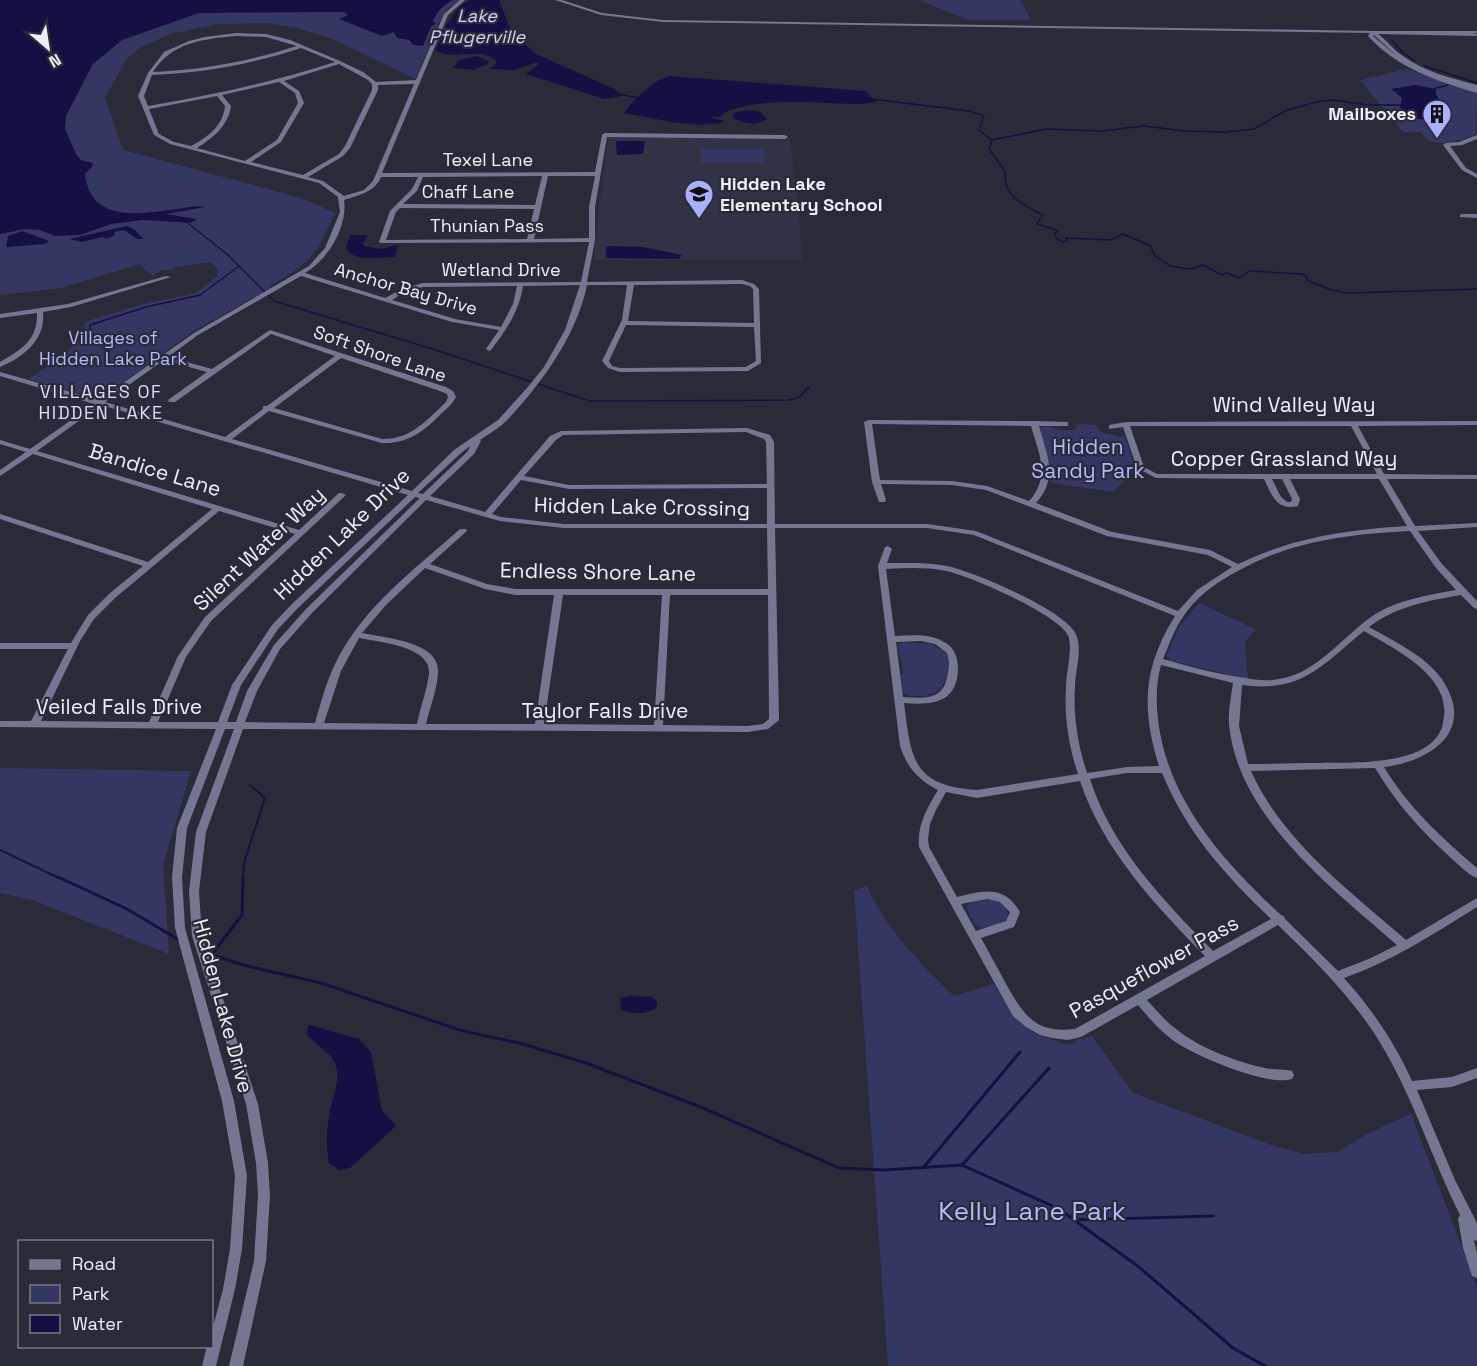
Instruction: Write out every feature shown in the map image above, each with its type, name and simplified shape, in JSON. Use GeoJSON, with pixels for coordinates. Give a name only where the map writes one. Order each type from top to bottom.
{"type":"FeatureCollection","features":[{"type":"Feature","properties":{"kind":"street"},"geometry":{"type":"LineString","coordinates":[[0,474],[212,324],[284,285],[318,261],[328,249],[344,208],[376,182],[446,14],[463,0]]}},
{"type":"Feature","properties":{"kind":"street"},"geometry":{"type":"LineString","coordinates":[[557,0],[601,14],[663,21],[1477,34]]}},
{"type":"Feature","properties":{"kind":"street"},"geometry":{"type":"LineString","coordinates":[[1374,32],[1392,50],[1410,63],[1477,89]]}},
{"type":"Feature","properties":{"kind":"street"},"geometry":{"type":"LineString","coordinates":[[344,208],[342,199],[330,186],[304,176],[166,141],[157,135],[145,108],[142,92],[158,61],[169,51],[188,43],[212,37],[261,35],[278,38],[338,63],[361,73],[375,84],[416,82]]}},
{"type":"Feature","properties":{"kind":"street"},"geometry":{"type":"LineString","coordinates":[[151,74],[202,72],[234,66],[300,47]]}},
{"type":"Feature","properties":{"kind":"street"},"geometry":{"type":"LineString","coordinates":[[228,60],[234,66]]}},
{"type":"Feature","properties":{"kind":"street"},"geometry":{"type":"LineString","coordinates":[[145,108],[281,81],[338,63]]}},
{"type":"Feature","properties":{"kind":"street"},"geometry":{"type":"LineString","coordinates":[[247,162],[279,141],[301,103],[297,92],[281,81]]}},
{"type":"Feature","properties":{"kind":"street"},"geometry":{"type":"LineString","coordinates":[[304,176],[345,151],[375,90],[375,84]]}},
{"type":"Feature","properties":{"kind":"street"},"geometry":{"type":"LineString","coordinates":[[192,148],[211,137],[228,113],[228,106],[219,95]]}},
{"type":"Feature","properties":{"kind":"street","name":"Hidden Lake Drive"},"geometry":{"type":"LineString","coordinates":[[209,1366],[229,1289],[234,1259],[241,1176],[228,1101],[180,928],[177,877],[182,828],[237,685],[275,627],[412,493],[458,452],[478,439],[511,411],[547,368],[568,330],[584,284],[592,240],[591,218],[604,135],[785,137]]}},
{"type":"Feature","properties":{"kind":"street"},"geometry":{"type":"LineString","coordinates":[[1477,137],[1460,144],[1446,145],[1464,169],[1477,176]]}},
{"type":"Feature","properties":{"kind":"street","name":"Texel Lane"},"geometry":{"type":"LineString","coordinates":[[379,175],[598,174]]}},
{"type":"Feature","properties":{"kind":"street"},"geometry":{"type":"LineString","coordinates":[[398,206],[415,190],[421,175]]}},
{"type":"Feature","properties":{"kind":"street"},"geometry":{"type":"LineString","coordinates":[[530,241],[545,175]]}},
{"type":"Feature","properties":{"kind":"street"},"geometry":{"type":"LineString","coordinates":[[342,199],[366,191]]}},
{"type":"Feature","properties":{"kind":"street","name":"Thunian Pass"},"geometry":{"type":"LineString","coordinates":[[398,206],[393,211],[382,242],[592,240]]}},
{"type":"Feature","properties":{"kind":"street","name":"Chaff Lane"},"geometry":{"type":"LineString","coordinates":[[398,206],[538,207]]}},
{"type":"Feature","properties":{"kind":"street"},"geometry":{"type":"LineString","coordinates":[[1462,216],[1477,216]]}},
{"type":"Feature","properties":{"kind":"street","name":"Anchor Bay Drive"},"geometry":{"type":"LineString","coordinates":[[302,274],[454,321],[502,329]]}},
{"type":"Feature","properties":{"kind":"street"},"geometry":{"type":"LineString","coordinates":[[0,316],[39,312],[84,302],[168,277]]}},
{"type":"Feature","properties":{"kind":"street","name":"Wetland Drive"},"geometry":{"type":"LineString","coordinates":[[386,300],[404,290],[423,285],[747,283],[756,289],[758,325]]}},
{"type":"Feature","properties":{"kind":"street"},"geometry":{"type":"LineString","coordinates":[[624,323],[758,325],[759,362],[753,368],[620,370],[610,367],[604,361],[624,323],[631,284]]}},
{"type":"Feature","properties":{"kind":"street"},"geometry":{"type":"LineString","coordinates":[[489,349],[519,303],[520,285]]}},
{"type":"Feature","properties":{"kind":"street"},"geometry":{"type":"LineString","coordinates":[[0,365],[26,348],[36,337],[40,325],[39,312]]}},
{"type":"Feature","properties":{"kind":"street","name":"Soft Shore Lane"},"geometry":{"type":"LineString","coordinates":[[211,371],[270,332],[443,389],[450,393],[452,398],[411,437],[397,442],[382,441],[267,408]]}},
{"type":"Feature","properties":{"kind":"street"},"geometry":{"type":"LineString","coordinates":[[226,440],[339,356]]}},
{"type":"Feature","properties":{"kind":"street"},"geometry":{"type":"LineString","coordinates":[[163,358],[211,371]]}},
{"type":"Feature","properties":{"kind":"street"},"geometry":{"type":"LineString","coordinates":[[172,400],[211,371]]}},
{"type":"Feature","properties":{"kind":"street","name":"Hidden Lake Crossing"},"geometry":{"type":"LineString","coordinates":[[0,374],[487,515],[522,523],[564,526],[956,528],[1005,543],[1179,614]]}},
{"type":"Feature","properties":{"kind":"street"},"geometry":{"type":"LineString","coordinates":[[882,500],[876,482],[868,422],[1065,424]]}},
{"type":"Feature","properties":{"kind":"street"},"geometry":{"type":"LineString","coordinates":[[1031,504],[1042,494],[1047,474],[1034,423]]}},
{"type":"Feature","properties":{"kind":"street"},"geometry":{"type":"LineString","coordinates":[[1353,423],[1382,478],[1414,530],[1463,592],[1477,606]]}},
{"type":"Feature","properties":{"kind":"street","name":"Wind Valley Way"},"geometry":{"type":"LineString","coordinates":[[1112,427],[1126,424],[1477,423]]}},
{"type":"Feature","properties":{"kind":"street","name":"Copper Grassland Way"},"geometry":{"type":"LineString","coordinates":[[1126,424],[1141,468],[1156,476],[1477,477]]}},
{"type":"Feature","properties":{"kind":"street","name":"Taylor Falls Drive"},"geometry":{"type":"LineString","coordinates":[[238,726],[748,729],[765,727],[774,720],[773,526],[770,442],[767,437],[747,430],[567,432],[554,438],[520,478]]}},
{"type":"Feature","properties":{"kind":"street","name":"Hidden Lake Drive"},"geometry":{"type":"LineString","coordinates":[[236,1366],[260,1261],[264,1196],[259,1139],[252,1104],[197,936],[194,891],[201,832],[238,726],[263,668],[282,641],[309,610],[471,452],[478,439]]}},
{"type":"Feature","properties":{"kind":"street","name":"Bandice Lane"},"geometry":{"type":"LineString","coordinates":[[0,442],[300,533]]}},
{"type":"Feature","properties":{"kind":"street"},"geometry":{"type":"LineString","coordinates":[[487,515],[520,478],[569,487],[771,486]]}},
{"type":"Feature","properties":{"kind":"street"},"geometry":{"type":"LineString","coordinates":[[1268,478],[1278,500],[1290,506],[1295,504],[1296,499],[1286,478]]}},
{"type":"Feature","properties":{"kind":"street"},"geometry":{"type":"LineString","coordinates":[[876,482],[970,484],[1110,534],[1210,553],[1238,567]]}},
{"type":"Feature","properties":{"kind":"street","name":"Silent Water Way"},"geometry":{"type":"LineString","coordinates":[[152,726],[176,669],[197,632],[223,603],[342,495]]}},
{"type":"Feature","properties":{"kind":"street"},"geometry":{"type":"LineString","coordinates":[[34,725],[73,646],[100,607],[218,508]]}},
{"type":"Feature","properties":{"kind":"street"},"geometry":{"type":"LineString","coordinates":[[0,516],[149,565]]}},
{"type":"Feature","properties":{"kind":"street"},"geometry":{"type":"LineString","coordinates":[[1477,525],[1351,534],[1302,542],[1274,551],[1238,567],[1214,581],[1179,614],[1158,661],[1151,688],[1154,732],[1165,769],[1181,804],[1206,844],[1228,870],[1338,976],[1374,1022],[1410,1086],[1462,1210],[1477,1235]]}},
{"type":"Feature","properties":{"kind":"street"},"geometry":{"type":"LineString","coordinates":[[318,727],[338,668],[357,635],[380,607],[463,531]]}},
{"type":"Feature","properties":{"kind":"street"},"geometry":{"type":"LineString","coordinates":[[888,549],[882,566],[891,639],[908,759],[917,772],[943,789],[962,794],[977,794],[1127,770],[1165,769]]}},
{"type":"Feature","properties":{"kind":"street","name":"Endless Shore Lane"},"geometry":{"type":"LineString","coordinates":[[425,565],[493,588],[524,592],[773,592]]}},
{"type":"Feature","properties":{"kind":"street"},"geometry":{"type":"LineString","coordinates":[[882,566],[931,566],[963,573],[1043,611],[1068,626],[1075,640],[1070,693],[1071,724],[1083,777],[1105,827],[1148,892],[1213,958]]}},
{"type":"Feature","properties":{"kind":"street"},"geometry":{"type":"LineString","coordinates":[[540,728],[559,592]]}},
{"type":"Feature","properties":{"kind":"street"},"geometry":{"type":"LineString","coordinates":[[658,729],[666,592]]}},
{"type":"Feature","properties":{"kind":"street"},"geometry":{"type":"LineString","coordinates":[[1158,661],[1238,680],[1260,683],[1281,682],[1310,670],[1363,627],[1395,607],[1416,600],[1463,592]]}},
{"type":"Feature","properties":{"kind":"street"},"geometry":{"type":"LineString","coordinates":[[1245,768],[1378,765],[1406,760],[1436,744],[1445,734],[1449,721],[1449,706],[1437,680],[1412,656],[1363,627]]}},
{"type":"Feature","properties":{"kind":"street"},"geometry":{"type":"LineString","coordinates":[[357,635],[414,647],[429,657],[434,671],[421,728]]}},
{"type":"Feature","properties":{"kind":"street"},"geometry":{"type":"LineString","coordinates":[[891,639],[926,639],[936,642],[951,651],[955,660],[950,685],[945,693],[926,699],[899,700]]}},
{"type":"Feature","properties":{"kind":"street"},"geometry":{"type":"LineString","coordinates":[[0,646],[73,646]]}},
{"type":"Feature","properties":{"kind":"street"},"geometry":{"type":"LineString","coordinates":[[1238,680],[1234,728],[1245,768],[1257,792],[1290,838],[1309,859],[1404,945]]}},
{"type":"Feature","properties":{"kind":"street","name":"Veiled Falls Drive"},"geometry":{"type":"LineString","coordinates":[[0,724],[238,726]]}},
{"type":"Feature","properties":{"kind":"street"},"geometry":{"type":"LineString","coordinates":[[1378,765],[1408,811],[1430,834],[1477,874]]}},
{"type":"Feature","properties":{"kind":"street","name":"Pasqueflower Pass"},"geometry":{"type":"LineString","coordinates":[[943,789],[925,819],[921,833],[924,847],[1017,1013],[1026,1023],[1041,1031],[1063,1037],[1077,1034],[1280,919]]}},
{"type":"Feature","properties":{"kind":"street"},"geometry":{"type":"LineString","coordinates":[[954,902],[982,894],[1002,896],[1011,904],[1015,912],[1010,924],[974,936]]}},
{"type":"Feature","properties":{"kind":"street"},"geometry":{"type":"LineString","coordinates":[[1338,976],[1358,970],[1477,902]]}},
{"type":"Feature","properties":{"kind":"street"},"geometry":{"type":"LineString","coordinates":[[1140,1000],[1183,1041],[1239,1065],[1279,1077],[1288,1075]]}},
{"type":"Feature","properties":{"kind":"street"},"geometry":{"type":"LineString","coordinates":[[1410,1086],[1452,1082],[1477,1073]]}},
{"type":"Feature","properties":{"kind":"street"},"geometry":{"type":"LineString","coordinates":[[1462,1210],[1469,1248],[1477,1272]]}},
{"type":"Feature","properties":{"kind":"shaded area","name":"Hidden Lake Elementary School"},"geometry":{"type":"Polygon","coordinates":[[[608,137],[790,139],[794,177],[797,180],[802,260],[593,260],[608,137]]]}},
{"type":"Feature","properties":{"kind":"green space","name":"Villages of Hidden Lake Park"},"geometry":{"type":"Polygon","coordinates":[[[0,0],[461,0],[447,9],[442,16],[415,79],[335,40],[297,28],[267,23],[219,24],[170,34],[140,48],[127,58],[105,98],[123,150],[301,198],[335,213],[317,249],[295,271],[269,286],[271,288],[195,330],[104,396],[96,398],[28,379],[72,347],[84,330],[85,322],[143,304],[196,293],[217,277],[217,268],[211,262],[176,267],[173,270],[161,270],[153,277],[140,264],[61,288],[0,295],[0,0]]]}},
{"type":"Feature","properties":{"kind":"green space"},"geometry":{"type":"Polygon","coordinates":[[[919,0],[1020,0],[1031,20],[969,20],[919,0]]]}},
{"type":"Feature","properties":{"kind":"green space"},"geometry":{"type":"Polygon","coordinates":[[[1407,69],[1477,92],[1476,134],[1459,140],[1438,143],[1428,140],[1421,132],[1403,132],[1360,80],[1407,69]]]}},
{"type":"Feature","properties":{"kind":"green space"},"geometry":{"type":"Polygon","coordinates":[[[701,149],[764,149],[765,163],[700,163],[701,149]]]}},
{"type":"Feature","properties":{"kind":"green space","name":"Hidden Sandy Park"},"geometry":{"type":"Polygon","coordinates":[[[1077,424],[1097,425],[1103,433],[1125,437],[1136,469],[1113,492],[1051,483],[1049,465],[1039,428],[1071,430],[1076,429],[1077,424]]]}},
{"type":"Feature","properties":{"kind":"green space"},"geometry":{"type":"Polygon","coordinates":[[[1199,603],[1255,629],[1245,643],[1248,679],[1172,661],[1166,656],[1180,626],[1199,603]]]}},
{"type":"Feature","properties":{"kind":"green space"},"geometry":{"type":"Polygon","coordinates":[[[902,642],[931,644],[948,654],[947,676],[941,688],[936,692],[922,696],[910,696],[903,693],[901,675],[904,672],[897,646],[902,642]]]}},
{"type":"Feature","properties":{"kind":"green space"},"geometry":{"type":"Polygon","coordinates":[[[0,768],[191,771],[163,865],[169,954],[33,900],[0,893],[0,768]]]}},
{"type":"Feature","properties":{"kind":"green space","name":"Kelly Lane Park"},"geometry":{"type":"Polygon","coordinates":[[[867,886],[894,932],[954,996],[994,984],[1017,1019],[1041,1036],[1061,1043],[1075,1044],[1077,1040],[1092,1036],[1133,1093],[1271,1145],[1304,1154],[1337,1152],[1367,1134],[1411,1114],[1477,1287],[1477,1366],[888,1366],[854,890],[867,886]]]}},
{"type":"Feature","properties":{"kind":"green space"},"geometry":{"type":"Polygon","coordinates":[[[992,899],[1004,906],[1008,912],[1007,919],[992,927],[976,926],[966,907],[968,904],[992,899]]]}},
{"type":"Feature","properties":{"kind":"water","name":"Lake Pflugerville"},"geometry":{"type":"Polygon","coordinates":[[[0,0],[453,0],[436,15],[433,22],[436,23],[431,27],[423,46],[413,45],[409,40],[397,38],[394,32],[382,36],[339,19],[348,15],[344,12],[199,13],[122,40],[93,64],[66,116],[65,129],[76,154],[81,160],[93,163],[85,174],[89,190],[96,201],[118,212],[147,213],[195,206],[205,207],[166,214],[197,219],[191,223],[143,220],[111,224],[80,235],[55,236],[40,230],[25,229],[0,234],[0,0]]]}},
{"type":"Feature","properties":{"kind":"water","name":"Lake Pflugerville"},"geometry":{"type":"Polygon","coordinates":[[[470,0],[499,0],[511,31],[536,54],[614,89],[622,96],[604,99],[526,74],[539,64],[537,62],[515,70],[490,69],[497,62],[483,54],[451,55],[435,50],[447,27],[445,26],[458,9],[470,0]]]}},
{"type":"Feature","properties":{"kind":"water"},"geometry":{"type":"Polygon","coordinates":[[[476,56],[489,61],[488,64],[473,70],[453,68],[459,60],[476,56]]]}},
{"type":"Feature","properties":{"kind":"water"},"geometry":{"type":"Polygon","coordinates":[[[669,76],[865,91],[877,102],[862,104],[789,102],[751,105],[735,109],[721,117],[710,117],[724,121],[722,123],[700,125],[624,113],[644,91],[669,76]]]}},
{"type":"Feature","properties":{"kind":"water"},"geometry":{"type":"Polygon","coordinates":[[[1415,85],[1436,89],[1436,94],[1446,113],[1438,121],[1418,119],[1400,108],[1402,98],[1391,89],[1415,85]]]}},
{"type":"Feature","properties":{"kind":"water"},"geometry":{"type":"Polygon","coordinates":[[[746,110],[759,111],[767,119],[759,123],[750,123],[733,118],[734,113],[746,110]]]}},
{"type":"Feature","properties":{"kind":"water"},"geometry":{"type":"Polygon","coordinates":[[[645,141],[643,154],[617,155],[616,142],[645,141]]]}},
{"type":"Feature","properties":{"kind":"water"},"geometry":{"type":"Polygon","coordinates":[[[127,226],[144,239],[137,239],[124,230],[114,232],[115,235],[106,239],[103,237],[82,242],[69,239],[127,226]]]}},
{"type":"Feature","properties":{"kind":"water"},"geometry":{"type":"Polygon","coordinates":[[[22,231],[49,241],[45,244],[6,247],[8,236],[22,231]]]}},
{"type":"Feature","properties":{"kind":"water"},"geometry":{"type":"Polygon","coordinates":[[[350,235],[368,235],[363,243],[364,246],[380,249],[398,245],[395,257],[355,256],[346,248],[350,235]]]}},
{"type":"Feature","properties":{"kind":"water"},"geometry":{"type":"Polygon","coordinates":[[[606,247],[643,247],[682,255],[679,259],[606,258],[606,247]]]}},
{"type":"Feature","properties":{"kind":"water"},"geometry":{"type":"Polygon","coordinates":[[[652,997],[657,1002],[657,1007],[640,1013],[621,1010],[620,998],[652,997]]]}},
{"type":"Feature","properties":{"kind":"water"},"geometry":{"type":"Polygon","coordinates":[[[310,1025],[359,1039],[371,1052],[382,1110],[396,1126],[350,1168],[339,1170],[329,1163],[327,1129],[337,1072],[332,1058],[307,1035],[307,1027],[310,1025]]]}},
{"type":"Feature","properties":{"kind":"waterway"},"geometry":{"type":"LineString","coordinates":[[1392,40],[1402,52],[1415,61]]}},
{"type":"Feature","properties":{"kind":"waterway"},"geometry":{"type":"LineString","coordinates":[[1425,66],[1477,83]]}},
{"type":"Feature","properties":{"kind":"waterway"},"geometry":{"type":"LineString","coordinates":[[1433,89],[1448,85]]}},
{"type":"Feature","properties":{"kind":"waterway"},"geometry":{"type":"LineString","coordinates":[[620,94],[638,98]]}},
{"type":"Feature","properties":{"kind":"waterway"},"geometry":{"type":"LineString","coordinates":[[871,99],[970,111],[984,116],[979,130],[992,140]]}},
{"type":"Feature","properties":{"kind":"waterway"},"geometry":{"type":"LineString","coordinates":[[992,140],[1046,129],[1101,131],[1144,126],[1185,131],[1225,132],[1254,129],[1285,111],[1316,102],[1333,100],[1368,105],[1401,105]]}},
{"type":"Feature","properties":{"kind":"waterway"},"geometry":{"type":"LineString","coordinates":[[992,140],[989,149],[1005,171],[1007,187],[1015,199],[1043,215],[1037,224],[1058,231],[1055,233],[1056,238],[1063,242],[1067,241],[1066,238],[1111,240],[1123,234],[1151,246],[1154,255],[1170,266],[1190,269],[1203,265],[1222,275],[1227,273],[1240,278],[1249,271],[1302,274],[1307,277],[1307,280],[1331,290],[1348,293],[1477,289]]}},
{"type":"Feature","properties":{"kind":"waterway"},"geometry":{"type":"LineString","coordinates":[[185,221],[227,254],[274,301],[436,350],[590,401],[789,400],[799,397],[809,387]]}},
{"type":"Feature","properties":{"kind":"waterway"},"geometry":{"type":"LineString","coordinates":[[90,331],[90,325],[146,307],[200,295],[238,267]]}},
{"type":"Feature","properties":{"kind":"waterway"},"geometry":{"type":"LineString","coordinates":[[243,879],[244,863],[265,798],[250,785]]}},
{"type":"Feature","properties":{"kind":"waterway"},"geometry":{"type":"LineString","coordinates":[[0,850],[61,879]]}},
{"type":"Feature","properties":{"kind":"waterway"},"geometry":{"type":"LineString","coordinates":[[58,877],[127,909],[179,940]]}},
{"type":"Feature","properties":{"kind":"waterway"},"geometry":{"type":"LineString","coordinates":[[212,954],[242,915],[243,877]]}},
{"type":"Feature","properties":{"kind":"waterway"},"geometry":{"type":"LineString","coordinates":[[206,953],[247,966],[321,983],[463,1031],[519,1043],[586,1063],[703,1108],[839,1168],[884,1170],[962,1165],[1059,1209],[1139,1267],[1233,1348],[1265,1366]]}},
{"type":"Feature","properties":{"kind":"waterway"},"geometry":{"type":"LineString","coordinates":[[924,1167],[1020,1052]]}},
{"type":"Feature","properties":{"kind":"waterway"},"geometry":{"type":"LineString","coordinates":[[963,1164],[1049,1068]]}},
{"type":"Feature","properties":{"kind":"waterway"},"geometry":{"type":"LineString","coordinates":[[1075,1220],[1213,1216]]}},
{"type":"Feature","properties":{"kind":"place","name":"Mailboxes"},"geometry":{"type":"Point","coordinates":[1437,140]}},
{"type":"Feature","properties":{"kind":"place","name":"Hidden Lake Elementary School"},"geometry":{"type":"Point","coordinates":[699,220]}},
{"type":"Feature","properties":{"kind":"district","name":"VILLAGES OF HIDDEN LAKE"},"geometry":{"type":"Point","coordinates":[101,402]}}]}
